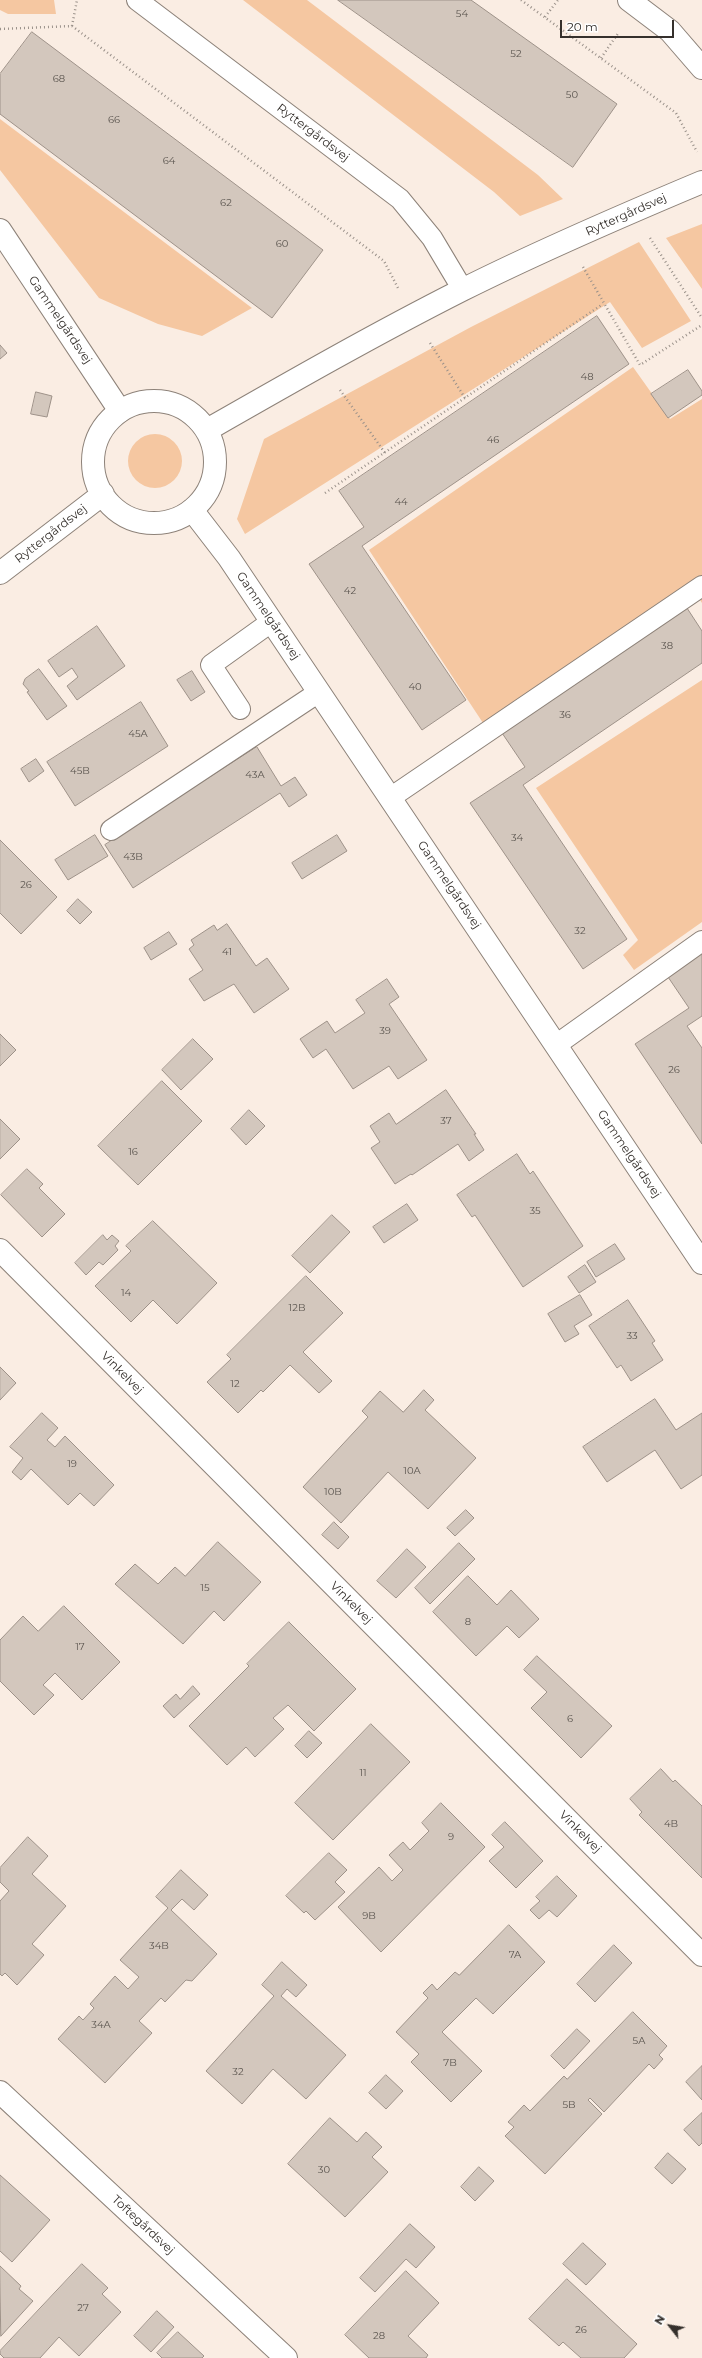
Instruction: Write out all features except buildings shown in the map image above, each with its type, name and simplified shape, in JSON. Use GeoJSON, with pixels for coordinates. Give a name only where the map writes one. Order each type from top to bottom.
{"type":"FeatureCollection","features":[{"type":"Feature","properties":{"kind":"street"},"geometry":{"type":"LineString","coordinates":[[629,0],[670,30],[702,68]]}},
{"type":"Feature","properties":{"kind":"street","name":"Ryttergårdsvej"},"geometry":{"type":"LineString","coordinates":[[206,430],[322,364],[463,290],[632,211],[702,182]]}},
{"type":"Feature","properties":{"kind":"street","name":"Gammelgårdsvej"},"geometry":{"type":"LineString","coordinates":[[0,230],[120,411]]}},
{"type":"Feature","properties":{"kind":"street"},"geometry":{"type":"LineString","coordinates":[[146,400],[174,403],[198,419],[206,430],[214,447],[216,464],[212,482],[204,498],[192,510],[165,522],[151,523],[137,520],[123,514],[111,506],[102,494],[96,480],[93,465],[94,449],[100,434],[108,421],[120,411],[146,400]]}},
{"type":"Feature","properties":{"kind":"street","name":"Ryttergårdsvej"},"geometry":{"type":"LineString","coordinates":[[0,573],[102,494]]}},
{"type":"Feature","properties":{"kind":"street","name":"Gammelgårdsvej"},"geometry":{"type":"LineString","coordinates":[[192,510],[229,558],[702,1263]]}},
{"type":"Feature","properties":{"kind":"street","name":"Vinkelvej"},"geometry":{"type":"LineString","coordinates":[[0,1250],[702,1955]]}},
{"type":"Feature","properties":{"kind":"street","name":"Toftegårdsvej"},"geometry":{"type":"LineString","coordinates":[[0,2092],[286,2358]]}},
{"type":"Feature","properties":{"kind":"lane","name":"Ryttergårdsvej"},"geometry":{"type":"LineString","coordinates":[[137,0],[400,198],[432,238],[463,290]]}},
{"type":"Feature","properties":{"kind":"lane"},"geometry":{"type":"LineString","coordinates":[[390,798],[702,586]]}},
{"type":"Feature","properties":{"kind":"lane"},"geometry":{"type":"LineString","coordinates":[[240,709],[211,665],[272,622]]}},
{"type":"Feature","properties":{"kind":"lane"},"geometry":{"type":"LineString","coordinates":[[112,830],[319,692]]}},
{"type":"Feature","properties":{"kind":"lane"},"geometry":{"type":"LineString","coordinates":[[556,1045],[702,941]]}},
{"type":"Feature","properties":{"kind":"path"},"geometry":{"type":"LineString","coordinates":[[72,26],[77,0]]}},
{"type":"Feature","properties":{"kind":"path"},"geometry":{"type":"LineString","coordinates":[[521,0],[676,113],[698,154]]}},
{"type":"Feature","properties":{"kind":"path"},"geometry":{"type":"LineString","coordinates":[[545,17],[558,0]]}},
{"type":"Feature","properties":{"kind":"path"},"geometry":{"type":"LineString","coordinates":[[0,29],[72,26],[384,261],[413,316],[465,398]]}},
{"type":"Feature","properties":{"kind":"path"},"geometry":{"type":"LineString","coordinates":[[632,211],[702,318]]}},
{"type":"Feature","properties":{"kind":"path"},"geometry":{"type":"LineString","coordinates":[[568,241],[603,304],[640,365],[702,325]]}},
{"type":"Feature","properties":{"kind":"path"},"geometry":{"type":"LineString","coordinates":[[325,492],[385,453],[603,304]]}},
{"type":"Feature","properties":{"kind":"path"},"geometry":{"type":"LineString","coordinates":[[322,364],[385,453]]}},
{"type":"Feature","properties":{"kind":"shaded area"},"geometry":{"type":"Polygon","coordinates":[[[0,0],[54,0],[56,14],[8,14],[0,10],[0,0]]]}},
{"type":"Feature","properties":{"kind":"shaded area"},"geometry":{"type":"Polygon","coordinates":[[[243,0],[307,0],[538,175],[563,199],[520,216],[494,192],[243,0]]]}},
{"type":"Feature","properties":{"kind":"shaded area"},"geometry":{"type":"Polygon","coordinates":[[[0,119],[252,308],[202,336],[158,324],[99,298],[0,170],[0,119]]]}},
{"type":"Feature","properties":{"kind":"shaded area"},"geometry":{"type":"Polygon","coordinates":[[[702,224],[702,289],[666,238],[702,224]]]}},
{"type":"Feature","properties":{"kind":"shaded area"},"geometry":{"type":"Polygon","coordinates":[[[639,242],[691,321],[642,348],[610,302],[245,534],[237,519],[264,439],[471,327],[639,242]]]}},
{"type":"Feature","properties":{"kind":"shaded area"},"geometry":{"type":"Polygon","coordinates":[[[633,367],[670,419],[702,399],[702,603],[691,586],[483,723],[369,550],[633,367]]]}},
{"type":"Feature","properties":{"kind":"shaded area"},"geometry":{"type":"Polygon","coordinates":[[[150,434],[160,434],[170,438],[178,446],[182,456],[182,466],[178,476],[170,484],[160,488],[150,488],[140,484],[132,476],[128,466],[128,456],[132,446],[140,438],[150,434]]]}},
{"type":"Feature","properties":{"kind":"shaded area"},"geometry":{"type":"Polygon","coordinates":[[[702,680],[702,922],[634,970],[623,955],[638,940],[536,788],[702,680]]]}}]}
